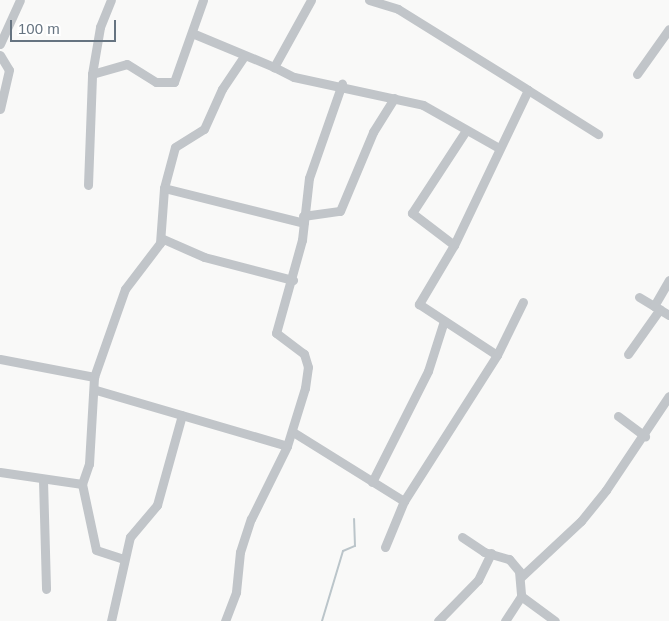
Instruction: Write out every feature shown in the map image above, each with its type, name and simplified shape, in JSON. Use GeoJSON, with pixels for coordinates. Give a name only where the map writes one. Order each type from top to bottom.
{"type":"FeatureCollection","features":[{"type":"Feature","properties":{"kind":"street"},"geometry":{"type":"LineString","coordinates":[[0,44],[20,0]]}},
{"type":"Feature","properties":{"kind":"street"},"geometry":{"type":"LineString","coordinates":[[88,185],[92,74],[100,28],[111,0]]}},
{"type":"Feature","properties":{"kind":"street"},"geometry":{"type":"LineString","coordinates":[[92,74],[127,64],[156,82],[174,82],[203,0]]}},
{"type":"Feature","properties":{"kind":"street"},"geometry":{"type":"LineString","coordinates":[[274,67],[311,0]]}},
{"type":"Feature","properties":{"kind":"street"},"geometry":{"type":"LineString","coordinates":[[369,0],[399,4],[598,134]]}},
{"type":"Feature","properties":{"kind":"street"},"geometry":{"type":"LineString","coordinates":[[637,74],[669,29]]}},
{"type":"Feature","properties":{"kind":"street"},"geometry":{"type":"LineString","coordinates":[[192,33],[294,77],[342,84],[424,105],[465,132],[499,148]]}},
{"type":"Feature","properties":{"kind":"street"},"geometry":{"type":"LineString","coordinates":[[0,55],[9,70],[0,109]]}},
{"type":"Feature","properties":{"kind":"street"},"geometry":{"type":"LineString","coordinates":[[124,559],[96,550],[82,484],[89,464],[96,390],[94,377],[125,289],[153,257],[161,238],[164,188],[177,143],[204,129],[222,89],[244,56]]}},
{"type":"Feature","properties":{"kind":"street"},"geometry":{"type":"LineString","coordinates":[[225,621],[236,592],[240,552],[251,519],[293,432],[308,367],[304,354],[276,333],[293,280],[309,178],[342,84]]}},
{"type":"Feature","properties":{"kind":"street"},"geometry":{"type":"LineString","coordinates":[[497,355],[419,304],[454,245],[528,90]]}},
{"type":"Feature","properties":{"kind":"street"},"geometry":{"type":"LineString","coordinates":[[164,188],[303,219],[340,211],[373,132],[394,98]]}},
{"type":"Feature","properties":{"kind":"street"},"geometry":{"type":"LineString","coordinates":[[454,245],[412,213],[415,202],[465,132]]}},
{"type":"Feature","properties":{"kind":"street"},"geometry":{"type":"LineString","coordinates":[[161,238],[213,260],[293,280]]}},
{"type":"Feature","properties":{"kind":"street"},"geometry":{"type":"LineString","coordinates":[[628,354],[657,308],[669,280]]}},
{"type":"Feature","properties":{"kind":"street"},"geometry":{"type":"LineString","coordinates":[[639,297],[669,314]]}},
{"type":"Feature","properties":{"kind":"street"},"geometry":{"type":"LineString","coordinates":[[385,547],[404,501],[497,355],[523,302]]}},
{"type":"Feature","properties":{"kind":"street"},"geometry":{"type":"LineString","coordinates":[[372,482],[428,370],[444,321]]}},
{"type":"Feature","properties":{"kind":"street"},"geometry":{"type":"LineString","coordinates":[[0,359],[94,377]]}},
{"type":"Feature","properties":{"kind":"street"},"geometry":{"type":"LineString","coordinates":[[96,390],[287,446]]}},
{"type":"Feature","properties":{"kind":"street"},"geometry":{"type":"LineString","coordinates":[[521,577],[581,520],[645,436],[669,396]]}},
{"type":"Feature","properties":{"kind":"street"},"geometry":{"type":"LineString","coordinates":[[111,621],[130,536],[157,505],[182,415]]}},
{"type":"Feature","properties":{"kind":"street"},"geometry":{"type":"LineString","coordinates":[[618,416],[645,436]]}},
{"type":"Feature","properties":{"kind":"street"},"geometry":{"type":"LineString","coordinates":[[293,432],[404,501]]}},
{"type":"Feature","properties":{"kind":"street"},"geometry":{"type":"LineString","coordinates":[[0,472],[43,480],[82,484]]}},
{"type":"Feature","properties":{"kind":"street"},"geometry":{"type":"LineString","coordinates":[[43,480],[46,589]]}},
{"type":"Feature","properties":{"kind":"street"},"geometry":{"type":"LineString","coordinates":[[462,537],[491,553],[509,558],[521,577],[521,596],[505,621]]}},
{"type":"Feature","properties":{"kind":"street"},"geometry":{"type":"LineString","coordinates":[[438,621],[478,580],[491,553]]}},
{"type":"Feature","properties":{"kind":"street"},"geometry":{"type":"LineString","coordinates":[[521,596],[555,621]]}},
{"type":"Feature","properties":{"kind":"waterway"},"geometry":{"type":"LineString","coordinates":[[322,621],[343,551],[355,546],[354,519]]}}]}
